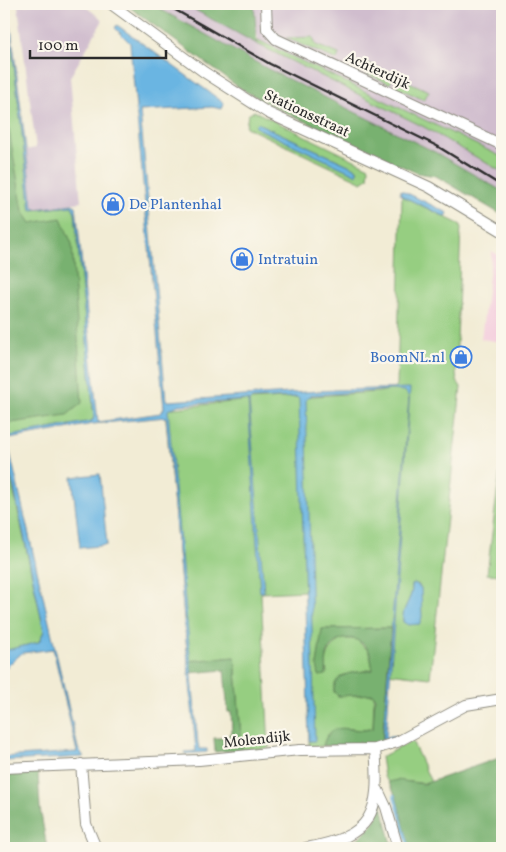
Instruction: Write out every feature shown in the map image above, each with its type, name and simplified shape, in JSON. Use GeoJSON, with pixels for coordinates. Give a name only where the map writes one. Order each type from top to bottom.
{"type":"FeatureCollection","features":[{"type":"Feature","properties":{"kind":"street","name":"Stationsstraat"},"geometry":{"type":"LineString","coordinates":[[111,4],[204,72],[268,113],[429,187],[502,231]]}},
{"type":"Feature","properties":{"kind":"street","name":"Achterdijk"},"geometry":{"type":"LineString","coordinates":[[266,4],[267,29],[276,39],[502,145]]}},
{"type":"Feature","properties":{"kind":"street","name":"Molendijk"},"geometry":{"type":"LineString","coordinates":[[4,768],[199,760],[300,750],[375,749],[397,742],[466,705],[502,699]]}},
{"type":"Feature","properties":{"kind":"street"},"geometry":{"type":"LineString","coordinates":[[306,848],[344,840],[356,831],[372,810],[378,790],[375,749]]}},
{"type":"Feature","properties":{"kind":"street"},"geometry":{"type":"LineString","coordinates":[[81,764],[86,824],[96,848]]}},
{"type":"Feature","properties":{"kind":"street"},"geometry":{"type":"LineString","coordinates":[[378,790],[386,807],[398,848]]}},
{"type":"Feature","properties":{"kind":"shaded area"},"geometry":{"type":"Polygon","coordinates":[[[82,4],[103,20],[70,77],[81,202],[34,209],[25,150],[36,148],[18,6],[82,4]]]}},
{"type":"Feature","properties":{"kind":"shaded area"},"geometry":{"type":"Polygon","coordinates":[[[151,4],[184,4],[274,53],[424,127],[502,172],[502,191],[435,152],[268,69],[151,4]]]}},
{"type":"Feature","properties":{"kind":"shaded area"},"geometry":{"type":"Polygon","coordinates":[[[254,4],[502,4],[502,166],[258,40],[254,4]]]}},
{"type":"Feature","properties":{"kind":"shaded area"},"geometry":{"type":"Polygon","coordinates":[[[492,251],[502,258],[502,342],[481,339],[492,251]]]}},
{"type":"Feature","properties":{"kind":"green space"},"geometry":{"type":"Polygon","coordinates":[[[125,4],[151,4],[268,69],[435,152],[502,191],[502,215],[436,176],[417,173],[289,114],[241,89],[125,4]]]}},
{"type":"Feature","properties":{"kind":"green space"},"geometry":{"type":"Polygon","coordinates":[[[184,4],[254,4],[257,44],[184,4]]]}},
{"type":"Feature","properties":{"kind":"green space"},"geometry":{"type":"Polygon","coordinates":[[[4,32],[11,39],[31,210],[72,206],[75,212],[94,417],[92,421],[6,437],[4,442],[4,32]]]}},
{"type":"Feature","properties":{"kind":"green space"},"geometry":{"type":"Polygon","coordinates":[[[313,37],[316,45],[339,54],[337,60],[286,38],[313,37]]]}},
{"type":"Feature","properties":{"kind":"green space"},"geometry":{"type":"Polygon","coordinates":[[[258,40],[502,157],[502,172],[424,127],[257,44],[258,40]]]}},
{"type":"Feature","properties":{"kind":"green space"},"geometry":{"type":"Polygon","coordinates":[[[364,61],[394,75],[390,84],[360,71],[364,61]]]}},
{"type":"Feature","properties":{"kind":"green space"},"geometry":{"type":"Polygon","coordinates":[[[398,77],[429,91],[424,100],[394,86],[398,77]]]}},
{"type":"Feature","properties":{"kind":"green space"},"geometry":{"type":"Polygon","coordinates":[[[4,102],[23,211],[31,223],[61,218],[72,244],[82,403],[67,415],[4,424],[4,102]]]}},
{"type":"Feature","properties":{"kind":"green space"},"geometry":{"type":"Polygon","coordinates":[[[254,111],[369,167],[368,178],[362,182],[246,127],[248,115],[254,111]],[[257,123],[257,128],[357,174],[357,169],[257,123]]]}},
{"type":"Feature","properties":{"kind":"green space"},"geometry":{"type":"Polygon","coordinates":[[[402,196],[461,225],[456,373],[457,381],[461,387],[430,678],[388,673],[391,628],[322,629],[317,665],[327,673],[326,663],[328,654],[341,639],[356,639],[369,651],[373,669],[344,675],[334,687],[334,692],[338,696],[374,694],[373,728],[365,730],[337,729],[331,732],[323,746],[309,747],[307,591],[261,593],[269,748],[242,750],[235,657],[188,661],[165,409],[250,400],[379,392],[393,389],[397,385],[402,196]],[[418,584],[412,585],[403,622],[421,588],[418,584]]]}},
{"type":"Feature","properties":{"kind":"green space"},"geometry":{"type":"Polygon","coordinates":[[[4,447],[44,631],[39,642],[4,651],[4,447]]]}},
{"type":"Feature","properties":{"kind":"green space"},"geometry":{"type":"Polygon","coordinates":[[[502,453],[502,575],[487,574],[502,453]]]}},
{"type":"Feature","properties":{"kind":"green space"},"geometry":{"type":"Polygon","coordinates":[[[391,628],[382,743],[323,746],[331,731],[344,728],[365,730],[373,728],[375,696],[372,694],[338,696],[334,692],[335,685],[342,676],[354,672],[373,670],[371,655],[360,641],[348,638],[336,642],[327,655],[326,675],[319,676],[317,665],[322,629],[391,628]]]}},
{"type":"Feature","properties":{"kind":"green space"},"geometry":{"type":"Polygon","coordinates":[[[235,657],[242,750],[215,752],[214,738],[229,738],[229,734],[232,733],[231,712],[228,712],[224,670],[189,673],[188,661],[235,657]]]}},
{"type":"Feature","properties":{"kind":"green space"},"geometry":{"type":"Polygon","coordinates":[[[412,741],[431,782],[400,781],[390,784],[384,777],[381,757],[412,741]]]}},
{"type":"Feature","properties":{"kind":"green space"},"geometry":{"type":"Polygon","coordinates":[[[502,757],[502,848],[410,848],[396,796],[388,782],[397,780],[424,784],[502,757]]]}},
{"type":"Feature","properties":{"kind":"green space"},"geometry":{"type":"Polygon","coordinates":[[[38,772],[40,808],[47,848],[4,848],[4,773],[38,772]]]}},
{"type":"Feature","properties":{"kind":"green space"},"geometry":{"type":"Polygon","coordinates":[[[381,803],[393,848],[341,848],[367,831],[379,811],[381,803]]]}},
{"type":"Feature","properties":{"kind":"water"},"geometry":{"type":"Polygon","coordinates":[[[4,24],[11,27],[33,207],[36,209],[72,204],[76,206],[98,422],[161,413],[164,408],[130,43],[115,28],[117,25],[224,103],[222,109],[212,107],[140,111],[166,400],[335,390],[410,388],[386,738],[393,736],[395,738],[385,742],[383,739],[409,397],[405,391],[392,390],[312,395],[306,399],[315,741],[309,741],[299,399],[297,397],[252,399],[249,401],[264,592],[260,592],[248,400],[178,405],[168,410],[198,744],[200,749],[207,749],[207,752],[185,754],[184,752],[196,751],[166,417],[93,424],[9,439],[8,444],[78,748],[84,757],[4,761],[4,757],[77,752],[53,649],[22,653],[4,669],[4,651],[39,642],[44,631],[4,442],[6,437],[92,421],[94,417],[75,212],[72,206],[31,210],[11,39],[4,32],[4,24]]]}},
{"type":"Feature","properties":{"kind":"water"},"geometry":{"type":"Polygon","coordinates":[[[257,123],[357,169],[357,175],[257,128],[255,125],[257,123]]]}},
{"type":"Feature","properties":{"kind":"water"},"geometry":{"type":"Polygon","coordinates":[[[401,190],[448,213],[446,217],[402,196],[400,194],[401,190]]]}},
{"type":"Feature","properties":{"kind":"water"},"geometry":{"type":"Polygon","coordinates":[[[100,474],[107,545],[80,548],[72,477],[100,474]]]}},
{"type":"Feature","properties":{"kind":"water"},"geometry":{"type":"Polygon","coordinates":[[[415,583],[421,588],[422,617],[420,624],[408,625],[403,622],[403,617],[411,595],[412,585],[415,583]]]}},
{"type":"Feature","properties":{"kind":"waterway"},"geometry":{"type":"LineString","coordinates":[[394,795],[409,848]]}},
{"type":"Feature","properties":{"kind":"railway"},"geometry":{"type":"LineString","coordinates":[[165,4],[270,64],[437,146],[502,186]]}},
{"type":"Feature","properties":{"kind":"place","name":"De Plantenhal"},"geometry":{"type":"Point","coordinates":[113,204]}},
{"type":"Feature","properties":{"kind":"place","name":"Intratuin"},"geometry":{"type":"Point","coordinates":[242,259]}},
{"type":"Feature","properties":{"kind":"place","name":"BoomNL.nl"},"geometry":{"type":"Point","coordinates":[461,357]}}]}
